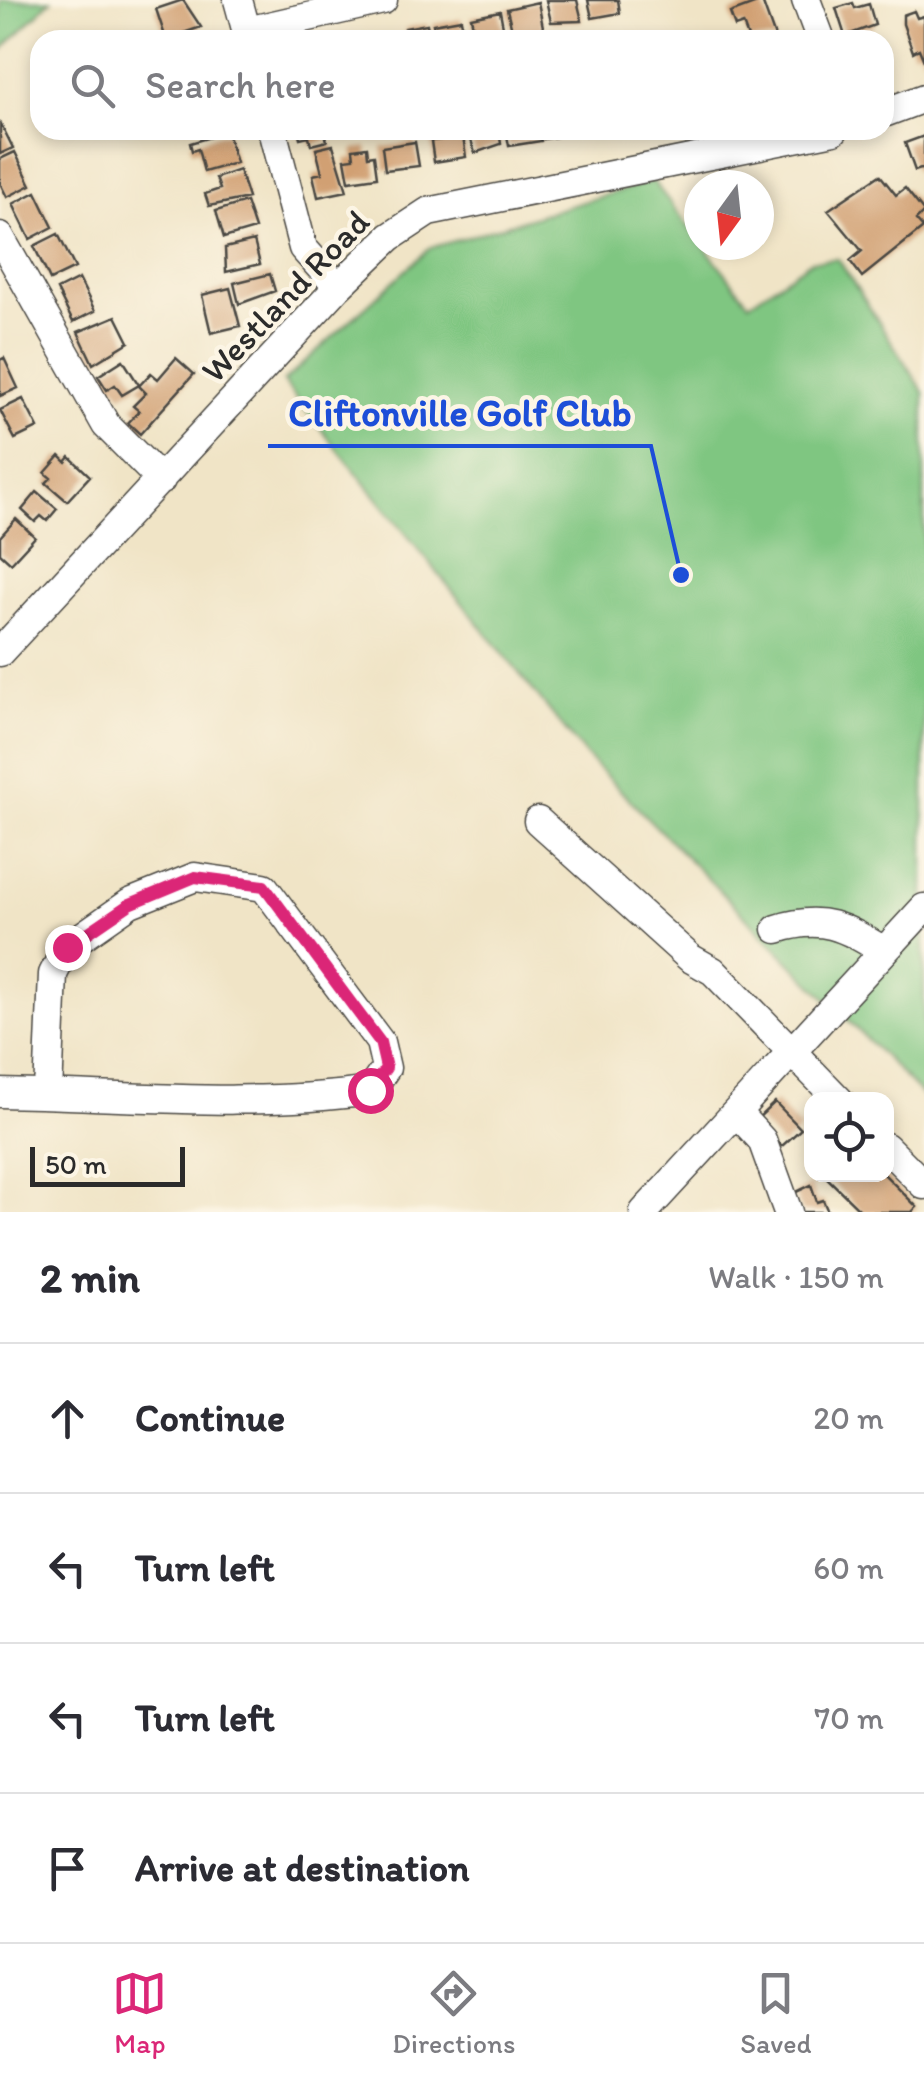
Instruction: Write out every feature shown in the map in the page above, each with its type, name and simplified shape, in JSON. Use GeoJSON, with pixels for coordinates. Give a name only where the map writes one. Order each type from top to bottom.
{"type":"FeatureCollection","features":[{"type":"Feature","properties":{"kind":"street"},"geometry":{"type":"LineString","coordinates":[[238,0],[246,30]]}},
{"type":"Feature","properties":{"kind":"street"},"geometry":{"type":"LineString","coordinates":[[270,30],[382,0]]}},
{"type":"Feature","properties":{"kind":"street"},"geometry":{"type":"LineString","coordinates":[[806,0],[816,30]]}},
{"type":"Feature","properties":{"kind":"street"},"geometry":{"type":"LineString","coordinates":[[894,110],[924,98]]}},
{"type":"Feature","properties":{"kind":"street"},"geometry":{"type":"LineString","coordinates":[[275,140],[303,248],[338,287]]}},
{"type":"Feature","properties":{"kind":"street","name":"Westland Road"},"geometry":{"type":"LineString","coordinates":[[0,652],[338,287],[390,237],[428,212],[784,140]]}},
{"type":"Feature","properties":{"kind":"street"},"geometry":{"type":"LineString","coordinates":[[0,238],[106,426],[161,480]]}},
{"type":"Feature","properties":{"kind":"street"},"geometry":{"type":"LineString","coordinates":[[538,820],[690,958],[713,971],[831,1092]]}},
{"type":"Feature","properties":{"kind":"street"},"geometry":{"type":"LineString","coordinates":[[0,1093],[48,1094],[336,1096],[370,1090],[386,1068],[380,1042],[264,886],[195,877],[130,904],[67,947],[53,974],[48,1094]]}},
{"type":"Feature","properties":{"kind":"street"},"geometry":{"type":"LineString","coordinates":[[644,1212],[924,908]]}},
{"type":"Feature","properties":{"kind":"street"},"geometry":{"type":"LineString","coordinates":[[777,929],[806,920],[824,922],[884,951]]}},
{"type":"Feature","properties":{"kind":"street"},"geometry":{"type":"LineString","coordinates":[[738,1114],[762,1140],[788,1212]]}},
{"type":"Feature","properties":{"kind":"street"},"geometry":{"type":"LineString","coordinates":[[894,1156],[924,1185]]}},
{"type":"Feature","properties":{"kind":"green space"},"geometry":{"type":"Polygon","coordinates":[[[0,0],[51,0],[0,52],[0,0]]]}},
{"type":"Feature","properties":{"kind":"green space"},"geometry":{"type":"Polygon","coordinates":[[[653,181],[684,220],[684,260],[715,260],[749,303],[811,261],[838,259],[924,392],[924,1097],[587,757],[283,382],[430,248],[653,181]]]}},
{"type":"Feature","properties":{"kind":"building"},"geometry":{"type":"Polygon","coordinates":[[[183,0],[201,27],[163,30],[156,9],[183,0]]]}},
{"type":"Feature","properties":{"kind":"building"},"geometry":{"type":"Polygon","coordinates":[[[546,0],[577,0],[582,21],[551,22],[546,0]]]}},
{"type":"Feature","properties":{"kind":"building"},"geometry":{"type":"Polygon","coordinates":[[[588,0],[618,0],[620,13],[592,18],[588,0]]]}},
{"type":"Feature","properties":{"kind":"building"},"geometry":{"type":"Polygon","coordinates":[[[762,1],[772,30],[745,30],[743,24],[735,27],[730,13],[762,1]]]}},
{"type":"Feature","properties":{"kind":"building"},"geometry":{"type":"Polygon","coordinates":[[[538,2],[544,30],[512,30],[507,9],[538,2]]]}},
{"type":"Feature","properties":{"kind":"building"},"geometry":{"type":"Polygon","coordinates":[[[869,4],[875,25],[843,30],[836,8],[869,4]]]}},
{"type":"Feature","properties":{"kind":"building"},"geometry":{"type":"Polygon","coordinates":[[[500,11],[504,30],[474,30],[471,17],[500,11]]]}},
{"type":"Feature","properties":{"kind":"building"},"geometry":{"type":"Polygon","coordinates":[[[914,11],[917,18],[924,16],[924,61],[919,49],[913,52],[903,24],[903,15],[914,11]]]}},
{"type":"Feature","properties":{"kind":"building"},"geometry":{"type":"Polygon","coordinates":[[[461,19],[463,30],[434,30],[433,24],[461,19]]]}},
{"type":"Feature","properties":{"kind":"building"},"geometry":{"type":"Polygon","coordinates":[[[427,24],[428,30],[405,30],[427,24]]]}},
{"type":"Feature","properties":{"kind":"building"},"geometry":{"type":"Polygon","coordinates":[[[0,122],[13,148],[0,154],[0,122]]]}},
{"type":"Feature","properties":{"kind":"building"},"geometry":{"type":"Polygon","coordinates":[[[924,136],[924,168],[915,171],[905,143],[924,136]]]}},
{"type":"Feature","properties":{"kind":"building"},"geometry":{"type":"Polygon","coordinates":[[[229,140],[236,163],[204,172],[198,149],[192,151],[190,143],[229,140]]]}},
{"type":"Feature","properties":{"kind":"building"},"geometry":{"type":"Polygon","coordinates":[[[464,140],[466,157],[434,162],[431,141],[464,140]]]}},
{"type":"Feature","properties":{"kind":"building"},"geometry":{"type":"Polygon","coordinates":[[[471,140],[500,140],[501,144],[475,153],[471,140]]]}},
{"type":"Feature","properties":{"kind":"building"},"geometry":{"type":"Polygon","coordinates":[[[508,140],[541,140],[541,141],[509,146],[508,140]]]}},
{"type":"Feature","properties":{"kind":"building"},"geometry":{"type":"Polygon","coordinates":[[[415,142],[419,166],[385,170],[382,147],[415,142]]]}},
{"type":"Feature","properties":{"kind":"building"},"geometry":{"type":"Polygon","coordinates":[[[333,145],[347,191],[318,197],[313,175],[322,173],[316,149],[333,145]]]}},
{"type":"Feature","properties":{"kind":"building"},"geometry":{"type":"Polygon","coordinates":[[[367,147],[368,156],[374,155],[377,177],[349,181],[345,159],[354,158],[353,149],[367,147]]]}},
{"type":"Feature","properties":{"kind":"building"},"geometry":{"type":"Polygon","coordinates":[[[15,152],[31,185],[7,197],[0,183],[0,159],[15,152]]]}},
{"type":"Feature","properties":{"kind":"building"},"geometry":{"type":"Polygon","coordinates":[[[239,170],[248,198],[209,206],[205,194],[220,189],[216,178],[239,170]]]}},
{"type":"Feature","properties":{"kind":"building"},"geometry":{"type":"Polygon","coordinates":[[[880,175],[896,195],[905,188],[924,212],[916,220],[923,228],[862,277],[850,261],[862,251],[828,210],[880,175]]]}},
{"type":"Feature","properties":{"kind":"building"},"geometry":{"type":"Polygon","coordinates":[[[36,192],[53,227],[30,239],[13,204],[36,192]]]}},
{"type":"Feature","properties":{"kind":"building"},"geometry":{"type":"Polygon","coordinates":[[[246,202],[255,229],[224,238],[216,211],[246,202]]]}},
{"type":"Feature","properties":{"kind":"building"},"geometry":{"type":"Polygon","coordinates":[[[58,234],[75,268],[50,280],[34,246],[58,234]]]}},
{"type":"Feature","properties":{"kind":"building"},"geometry":{"type":"Polygon","coordinates":[[[254,241],[260,264],[226,272],[225,248],[254,241]]]}},
{"type":"Feature","properties":{"kind":"building"},"geometry":{"type":"Polygon","coordinates":[[[270,274],[275,291],[239,304],[234,283],[270,274]]]}},
{"type":"Feature","properties":{"kind":"building"},"geometry":{"type":"Polygon","coordinates":[[[79,279],[95,311],[73,322],[57,290],[79,279]]]}},
{"type":"Feature","properties":{"kind":"building"},"geometry":{"type":"Polygon","coordinates":[[[230,288],[240,326],[211,333],[202,295],[230,288]]]}},
{"type":"Feature","properties":{"kind":"building"},"geometry":{"type":"Polygon","coordinates":[[[116,316],[129,342],[93,364],[78,332],[116,316]]]}},
{"type":"Feature","properties":{"kind":"building"},"geometry":{"type":"Polygon","coordinates":[[[4,358],[18,388],[0,396],[0,360],[4,358]]]}},
{"type":"Feature","properties":{"kind":"building"},"geometry":{"type":"Polygon","coordinates":[[[176,358],[194,374],[140,434],[128,423],[139,411],[133,406],[146,393],[139,386],[151,373],[158,379],[176,358]]]}},
{"type":"Feature","properties":{"kind":"building"},"geometry":{"type":"Polygon","coordinates":[[[123,360],[139,385],[122,395],[115,385],[107,390],[98,376],[123,360]]]}},
{"type":"Feature","properties":{"kind":"building"},"geometry":{"type":"Polygon","coordinates":[[[23,399],[38,428],[15,439],[0,410],[23,399]]]}},
{"type":"Feature","properties":{"kind":"building"},"geometry":{"type":"Polygon","coordinates":[[[60,456],[66,462],[70,457],[90,476],[67,501],[46,483],[51,478],[45,473],[60,456]]]}},
{"type":"Feature","properties":{"kind":"building"},"geometry":{"type":"Polygon","coordinates":[[[37,492],[57,509],[47,521],[41,516],[35,522],[22,510],[37,492]]]}},
{"type":"Feature","properties":{"kind":"building"},"geometry":{"type":"Polygon","coordinates":[[[16,519],[35,537],[11,563],[0,553],[0,537],[16,519]]]}},
{"type":"Feature","properties":{"kind":"building"},"geometry":{"type":"Polygon","coordinates":[[[775,1102],[801,1129],[782,1146],[757,1119],[775,1102]]]}},
{"type":"Feature","properties":{"kind":"building"},"geometry":{"type":"Polygon","coordinates":[[[831,1182],[892,1182],[917,1207],[912,1212],[862,1212],[831,1182]]]}},
{"type":"Feature","properties":{"kind":"building"},"geometry":{"type":"Polygon","coordinates":[[[811,1185],[817,1202],[823,1200],[828,1212],[802,1212],[794,1193],[811,1185]]]}},
{"type":"Feature","properties":{"kind":"place","name":"Cliftonville Golf Club"},"geometry":{"type":"Point","coordinates":[681,575]}},
{"type":"Feature","properties":{"kind":"route"},"geometry":{"type":"LineString","coordinates":[[67,947],[130,904],[195,877],[264,886],[380,1042],[386,1068],[370,1090]]}}]}
